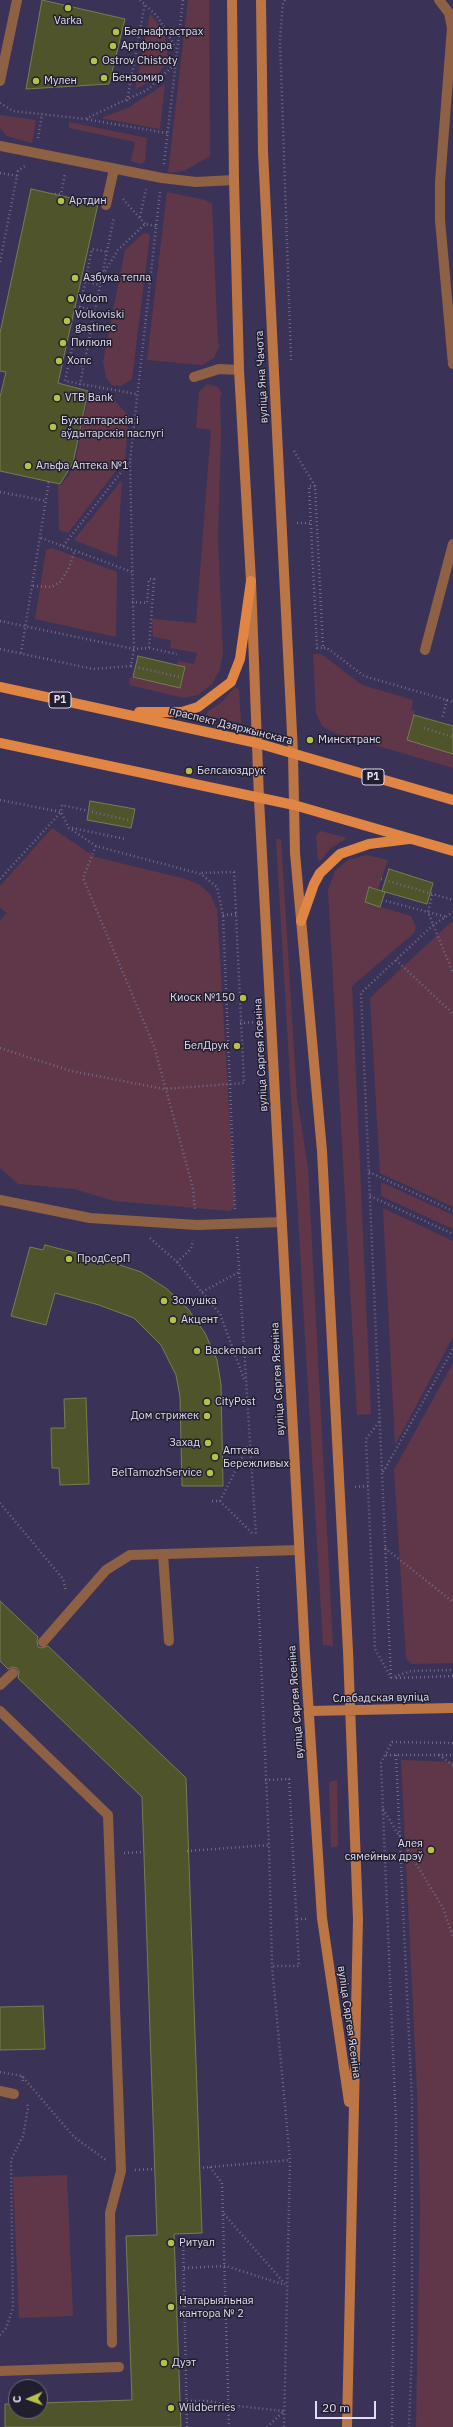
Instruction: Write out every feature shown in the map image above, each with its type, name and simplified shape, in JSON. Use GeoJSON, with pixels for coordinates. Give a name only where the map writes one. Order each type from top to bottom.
{"type":"FeatureCollection","features":[{"type":"Feature","properties":{"kind":"main road","name":"вуліца Яна Чачота"},"geometry":{"type":"LineString","coordinates":[[232,0],[234,180],[239,370],[251,582],[256,743]]}},
{"type":"Feature","properties":{"kind":"main road","name":"вуліца Яна Чачота"},"geometry":{"type":"LineString","coordinates":[[261,0],[263,160],[293,753]]}},
{"type":"Feature","properties":{"kind":"main road"},"geometry":{"type":"LineString","coordinates":[[121,712],[182,712],[198,707],[230,682],[240,660],[251,582]]}},
{"type":"Feature","properties":{"kind":"main road","name":"праспект Дзяржынскага"},"geometry":{"type":"LineString","coordinates":[[0,687],[121,712],[256,743],[453,800]]}},
{"type":"Feature","properties":{"kind":"main road"},"geometry":{"type":"LineString","coordinates":[[0,743],[259,799],[294,805],[453,851]]}},
{"type":"Feature","properties":{"kind":"main road","name":"вуліца Сяргея Ясеніна"},"geometry":{"type":"LineString","coordinates":[[256,743],[299,1550],[322,1918],[353,2131]]}},
{"type":"Feature","properties":{"kind":"main road","name":"вуліца Сяргея Ясеніна"},"geometry":{"type":"LineString","coordinates":[[293,753],[294,805],[301,921],[322,1151],[348,1651],[349,1711],[358,1919],[347,2427]]}},
{"type":"Feature","properties":{"kind":"main road"},"geometry":{"type":"LineString","coordinates":[[301,921],[317,879],[330,862],[340,854],[369,844],[415,839]]}},
{"type":"Feature","properties":{"kind":"main road","name":"Слабадская вуліца"},"geometry":{"type":"LineString","coordinates":[[309,1711],[453,1708]]}},
{"type":"Feature","properties":{"kind":"lane"},"geometry":{"type":"LineString","coordinates":[[0,81],[17,0]]}},
{"type":"Feature","properties":{"kind":"lane"},"geometry":{"type":"LineString","coordinates":[[439,0],[449,13],[452,28],[440,182],[440,220],[453,364]]}},
{"type":"Feature","properties":{"kind":"lane"},"geometry":{"type":"LineString","coordinates":[[1,149],[162,178],[196,182],[234,180]]}},
{"type":"Feature","properties":{"kind":"lane"},"geometry":{"type":"LineString","coordinates":[[106,205],[114,192],[114,169]]}},
{"type":"Feature","properties":{"kind":"lane"},"geometry":{"type":"LineString","coordinates":[[194,378],[219,369],[239,370]]}},
{"type":"Feature","properties":{"kind":"lane"},"geometry":{"type":"LineString","coordinates":[[425,650],[453,544]]}},
{"type":"Feature","properties":{"kind":"lane"},"geometry":{"type":"LineString","coordinates":[[0,1200],[90,1218],[197,1225],[236,1225],[282,1222]]}},
{"type":"Feature","properties":{"kind":"lane"},"geometry":{"type":"LineString","coordinates":[[43,1642],[106,1570],[130,1555],[256,1553],[299,1550]]}},
{"type":"Feature","properties":{"kind":"lane"},"geometry":{"type":"LineString","coordinates":[[163,1554],[169,1641]]}},
{"type":"Feature","properties":{"kind":"lane"},"geometry":{"type":"LineString","coordinates":[[0,1685],[12,1673]]}},
{"type":"Feature","properties":{"kind":"lane"},"geometry":{"type":"LineString","coordinates":[[0,1711],[108,1815],[121,2171],[110,2213],[112,2343]]}},
{"type":"Feature","properties":{"kind":"lane"},"geometry":{"type":"LineString","coordinates":[[0,2091],[14,2094]]}},
{"type":"Feature","properties":{"kind":"lane"},"geometry":{"type":"LineString","coordinates":[[0,2371],[119,2366]]}},
{"type":"Feature","properties":{"kind":"path"},"geometry":{"type":"LineString","coordinates":[[140,0],[145,3],[166,28],[176,48]]}},
{"type":"Feature","properties":{"kind":"path"},"geometry":{"type":"LineString","coordinates":[[131,666],[134,649],[130,461],[136,394],[176,48],[183,0]]}},
{"type":"Feature","properties":{"kind":"path"},"geometry":{"type":"LineString","coordinates":[[285,0],[283,3],[280,40],[291,363]]}},
{"type":"Feature","properties":{"kind":"path"},"geometry":{"type":"LineString","coordinates":[[126,101],[145,3]]}},
{"type":"Feature","properties":{"kind":"path"},"geometry":{"type":"LineString","coordinates":[[85,119],[148,90],[175,64]]}},
{"type":"Feature","properties":{"kind":"path"},"geometry":{"type":"LineString","coordinates":[[0,103],[13,111],[85,119],[167,133]]}},
{"type":"Feature","properties":{"kind":"path"},"geometry":{"type":"LineString","coordinates":[[0,262],[18,171],[29,166]]}},
{"type":"Feature","properties":{"kind":"path"},"geometry":{"type":"LineString","coordinates":[[59,170],[72,173]]}},
{"type":"Feature","properties":{"kind":"path"},"geometry":{"type":"LineString","coordinates":[[55,194],[61,194],[66,172]]}},
{"type":"Feature","properties":{"kind":"path"},"geometry":{"type":"LineString","coordinates":[[0,173],[18,176]]}},
{"type":"Feature","properties":{"kind":"path"},"geometry":{"type":"LineString","coordinates":[[140,218],[146,187]]}},
{"type":"Feature","properties":{"kind":"path"},"geometry":{"type":"LineString","coordinates":[[114,192],[145,224],[156,226]]}},
{"type":"Feature","properties":{"kind":"path"},"geometry":{"type":"LineString","coordinates":[[78,389],[99,285],[108,252],[114,192]]}},
{"type":"Feature","properties":{"kind":"path"},"geometry":{"type":"LineString","coordinates":[[103,273],[118,250],[145,224]]}},
{"type":"Feature","properties":{"kind":"path"},"geometry":{"type":"LineString","coordinates":[[80,307],[92,249],[108,252]]}},
{"type":"Feature","properties":{"kind":"path"},"geometry":{"type":"LineString","coordinates":[[81,280],[99,285]]}},
{"type":"Feature","properties":{"kind":"path"},"geometry":{"type":"LineString","coordinates":[[75,306],[94,310]]}},
{"type":"Feature","properties":{"kind":"path"},"geometry":{"type":"LineString","coordinates":[[89,332],[76,330],[65,381],[136,394]]}},
{"type":"Feature","properties":{"kind":"path"},"geometry":{"type":"LineString","coordinates":[[69,363],[83,366]]}},
{"type":"Feature","properties":{"kind":"path"},"geometry":{"type":"LineString","coordinates":[[294,444],[294,452],[315,486],[323,648]]}},
{"type":"Feature","properties":{"kind":"path"},"geometry":{"type":"LineString","coordinates":[[63,546],[130,461]]}},
{"type":"Feature","properties":{"kind":"path"},"geometry":{"type":"LineString","coordinates":[[21,653],[41,538],[49,481]]}},
{"type":"Feature","properties":{"kind":"path"},"geometry":{"type":"LineString","coordinates":[[315,486],[309,486],[317,648],[326,648],[364,676],[453,702]]}},
{"type":"Feature","properties":{"kind":"path"},"geometry":{"type":"LineString","coordinates":[[0,492],[47,501]]}},
{"type":"Feature","properties":{"kind":"path"},"geometry":{"type":"LineString","coordinates":[[41,538],[132,572]]}},
{"type":"Feature","properties":{"kind":"path"},"geometry":{"type":"LineString","coordinates":[[33,586],[51,588],[60,582],[68,570],[75,550]]}},
{"type":"Feature","properties":{"kind":"path"},"geometry":{"type":"LineString","coordinates":[[132,602],[147,603],[149,579],[154,579],[149,648]]}},
{"type":"Feature","properties":{"kind":"path"},"geometry":{"type":"LineString","coordinates":[[0,621],[134,649],[149,648],[177,654]]}},
{"type":"Feature","properties":{"kind":"path"},"geometry":{"type":"LineString","coordinates":[[0,649],[93,669],[131,666],[180,677]]}},
{"type":"Feature","properties":{"kind":"path"},"geometry":{"type":"LineString","coordinates":[[442,719],[447,700]]}},
{"type":"Feature","properties":{"kind":"path"},"geometry":{"type":"LineString","coordinates":[[424,728],[453,737]]}},
{"type":"Feature","properties":{"kind":"path"},"geometry":{"type":"LineString","coordinates":[[0,800],[60,812],[69,828],[96,846],[201,874],[234,872],[244,1084],[164,1089],[71,1071],[0,1048]]}},
{"type":"Feature","properties":{"kind":"path"},"geometry":{"type":"LineString","coordinates":[[0,879],[60,812],[62,805],[128,820]]}},
{"type":"Feature","properties":{"kind":"path"},"geometry":{"type":"LineString","coordinates":[[69,828],[125,839]]}},
{"type":"Feature","properties":{"kind":"path"},"geometry":{"type":"LineString","coordinates":[[96,846],[83,878],[154,1046],[164,1089],[193,1188],[197,1225],[191,1249],[177,1262]]}},
{"type":"Feature","properties":{"kind":"path"},"geometry":{"type":"LineString","coordinates":[[201,874],[217,887],[223,915],[238,1272],[248,1445],[256,1537],[220,1501],[212,1501]]}},
{"type":"Feature","properties":{"kind":"path"},"geometry":{"type":"LineString","coordinates":[[381,879],[453,900]]}},
{"type":"Feature","properties":{"kind":"path"},"geometry":{"type":"LineString","coordinates":[[432,895],[428,912],[432,926],[453,973]]}},
{"type":"Feature","properties":{"kind":"path"},"geometry":{"type":"LineString","coordinates":[[382,900],[448,917]]}},
{"type":"Feature","properties":{"kind":"path"},"geometry":{"type":"LineString","coordinates":[[391,1678],[361,993],[432,926],[448,917],[453,912]]}},
{"type":"Feature","properties":{"kind":"path"},"geometry":{"type":"LineString","coordinates":[[223,915],[236,914]]}},
{"type":"Feature","properties":{"kind":"path"},"geometry":{"type":"LineString","coordinates":[[396,960],[453,1014]]}},
{"type":"Feature","properties":{"kind":"path"},"geometry":{"type":"LineString","coordinates":[[369,1172],[453,1211]]}},
{"type":"Feature","properties":{"kind":"path"},"geometry":{"type":"LineString","coordinates":[[370,1196],[453,1234]]}},
{"type":"Feature","properties":{"kind":"path"},"geometry":{"type":"LineString","coordinates":[[144,1237],[151,1239],[177,1262],[220,1314],[245,1381]]}},
{"type":"Feature","properties":{"kind":"path"},"geometry":{"type":"LineString","coordinates":[[202,1292],[238,1272]]}},
{"type":"Feature","properties":{"kind":"path"},"geometry":{"type":"LineString","coordinates":[[382,1474],[453,1349]]}},
{"type":"Feature","properties":{"kind":"path"},"geometry":{"type":"LineString","coordinates":[[380,1422],[366,1439],[374,1634],[375,1649],[391,1678]]}},
{"type":"Feature","properties":{"kind":"path"},"geometry":{"type":"LineString","coordinates":[[220,1501],[248,1445]]}},
{"type":"Feature","properties":{"kind":"path"},"geometry":{"type":"LineString","coordinates":[[0,1503],[64,1578],[67,1593]]}},
{"type":"Feature","properties":{"kind":"path"},"geometry":{"type":"LineString","coordinates":[[385,1548],[453,1602]]}},
{"type":"Feature","properties":{"kind":"path"},"geometry":{"type":"LineString","coordinates":[[256,1553],[269,1845],[272,1966],[290,2160],[286,2284],[284,2427]]}},
{"type":"Feature","properties":{"kind":"path"},"geometry":{"type":"LineString","coordinates":[[391,1678],[411,1671],[453,1670]]}},
{"type":"Feature","properties":{"kind":"path"},"geometry":{"type":"LineString","coordinates":[[391,1678],[453,1676]]}},
{"type":"Feature","properties":{"kind":"path"},"geometry":{"type":"LineString","coordinates":[[392,2427],[396,2124],[382,1763],[392,1742],[453,1743]]}},
{"type":"Feature","properties":{"kind":"path"},"geometry":{"type":"LineString","coordinates":[[385,1755],[453,1755]]}},
{"type":"Feature","properties":{"kind":"path"},"geometry":{"type":"LineString","coordinates":[[396,1755],[412,2102],[412,2348],[409,2427]]}},
{"type":"Feature","properties":{"kind":"path"},"geometry":{"type":"LineString","coordinates":[[438,1755],[453,1765]]}},
{"type":"Feature","properties":{"kind":"path"},"geometry":{"type":"LineString","coordinates":[[266,1780],[289,1779],[299,1966],[272,1966]]}},
{"type":"Feature","properties":{"kind":"path"},"geometry":{"type":"LineString","coordinates":[[383,1808],[401,1841],[443,1908],[453,1936]]}},
{"type":"Feature","properties":{"kind":"path"},"geometry":{"type":"LineString","coordinates":[[187,1851],[269,1845]]}},
{"type":"Feature","properties":{"kind":"path"},"geometry":{"type":"LineString","coordinates":[[22,2076],[24,2089]]}},
{"type":"Feature","properties":{"kind":"path"},"geometry":{"type":"LineString","coordinates":[[0,2335],[6,2328],[13,2308],[11,2160],[23,2136],[28,2108],[26,2095]]}},
{"type":"Feature","properties":{"kind":"path"},"geometry":{"type":"LineString","coordinates":[[48,2108],[74,2137]]}},
{"type":"Feature","properties":{"kind":"path"},"geometry":{"type":"LineString","coordinates":[[199,2168],[290,2160]]}},
{"type":"Feature","properties":{"kind":"path"},"geometry":{"type":"LineString","coordinates":[[210,2167],[222,2183],[226,2266],[229,2427]]}},
{"type":"Feature","properties":{"kind":"path"},"geometry":{"type":"LineString","coordinates":[[223,2214],[286,2284]]}},
{"type":"Feature","properties":{"kind":"path"},"geometry":{"type":"LineString","coordinates":[[183,2238],[187,2427]]}},
{"type":"Feature","properties":{"kind":"path"},"geometry":{"type":"LineString","coordinates":[[184,2268],[226,2266],[286,2284]]}},
{"type":"Feature","properties":{"kind":"path"},"geometry":{"type":"LineString","coordinates":[[187,2401],[208,2401],[228,2406],[284,2411]]}},
{"type":"Feature","properties":{"kind":"path"},"geometry":{"type":"LineString","coordinates":[[267,2427],[284,2411]]}},
{"type":"Feature","properties":{"kind":"shaded area"},"geometry":{"type":"Polygon","coordinates":[[[188,0],[209,0],[210,156],[184,171],[168,173],[188,0]]]}},
{"type":"Feature","properties":{"kind":"shaded area"},"geometry":{"type":"Polygon","coordinates":[[[150,13],[165,34],[168,60],[156,77],[135,90],[150,13]]]}},
{"type":"Feature","properties":{"kind":"shaded area"},"geometry":{"type":"Polygon","coordinates":[[[165,84],[160,129],[101,118],[128,108],[165,84]]]}},
{"type":"Feature","properties":{"kind":"shaded area"},"geometry":{"type":"Polygon","coordinates":[[[0,115],[36,120],[32,143],[7,136],[0,128],[0,115]]]}},
{"type":"Feature","properties":{"kind":"shaded area"},"geometry":{"type":"Polygon","coordinates":[[[69,122],[147,138],[145,161],[141,164],[131,161],[135,142],[69,128],[69,122]]]}},
{"type":"Feature","properties":{"kind":"shaded area"},"geometry":{"type":"Polygon","coordinates":[[[167,192],[205,200],[212,203],[218,344],[220,345],[214,358],[202,365],[147,360],[167,192]]]}},
{"type":"Feature","properties":{"kind":"shaded area"},"geometry":{"type":"Polygon","coordinates":[[[144,233],[150,234],[132,379],[121,386],[112,385],[106,378],[103,362],[125,250],[144,233]]]}},
{"type":"Feature","properties":{"kind":"shaded area"},"geometry":{"type":"Polygon","coordinates":[[[207,384],[218,387],[222,394],[220,397],[221,432],[218,539],[223,653],[220,669],[212,684],[198,695],[184,698],[129,685],[130,677],[180,688],[185,668],[177,666],[178,661],[194,664],[197,653],[170,648],[171,640],[153,637],[152,619],[196,623],[211,430],[196,428],[199,392],[207,384]]]}},
{"type":"Feature","properties":{"kind":"shaded area"},"geometry":{"type":"Polygon","coordinates":[[[89,391],[112,398],[129,416],[125,459],[68,533],[59,530],[58,485],[61,485],[69,475],[75,463],[89,391]]]}},
{"type":"Feature","properties":{"kind":"shaded area"},"geometry":{"type":"Polygon","coordinates":[[[122,480],[117,557],[74,540],[122,480]]]}},
{"type":"Feature","properties":{"kind":"shaded area"},"geometry":{"type":"Polygon","coordinates":[[[52,548],[117,572],[116,637],[35,619],[46,550],[52,548]]]}},
{"type":"Feature","properties":{"kind":"shaded area"},"geometry":{"type":"Polygon","coordinates":[[[313,654],[321,654],[362,685],[413,700],[411,710],[415,711],[407,740],[451,753],[453,748],[453,768],[334,733],[322,726],[316,713],[313,654]]]}},
{"type":"Feature","properties":{"kind":"shaded area"},"geometry":{"type":"Polygon","coordinates":[[[235,687],[239,689],[241,723],[207,716],[207,712],[222,702],[235,687]]]}},
{"type":"Feature","properties":{"kind":"shaded area"},"geometry":{"type":"Polygon","coordinates":[[[52,828],[95,857],[186,879],[200,885],[210,894],[217,910],[235,1206],[230,1211],[114,1201],[74,1189],[18,1184],[0,1168],[0,921],[7,913],[0,908],[0,886],[52,828]]]}},
{"type":"Feature","properties":{"kind":"shaded area"},"geometry":{"type":"Polygon","coordinates":[[[321,831],[347,838],[331,848],[320,861],[318,859],[316,835],[321,831]]]}},
{"type":"Feature","properties":{"kind":"shaded area"},"geometry":{"type":"Polygon","coordinates":[[[276,839],[281,839],[297,1098],[308,1167],[333,1646],[323,1645],[276,839]]]}},
{"type":"Feature","properties":{"kind":"shaded area"},"geometry":{"type":"Polygon","coordinates":[[[366,855],[388,860],[378,889],[369,887],[365,902],[411,916],[416,927],[414,933],[352,986],[371,1414],[357,1415],[328,890],[335,871],[348,860],[366,855]]]}},
{"type":"Feature","properties":{"kind":"shaded area"},"geometry":{"type":"Polygon","coordinates":[[[451,922],[453,923],[453,1207],[380,1173],[370,998],[451,922]]]}},
{"type":"Feature","properties":{"kind":"shaded area"},"geometry":{"type":"Polygon","coordinates":[[[381,1182],[453,1215],[453,1229],[381,1196],[381,1182]]]}},
{"type":"Feature","properties":{"kind":"shaded area"},"geometry":{"type":"Polygon","coordinates":[[[383,1208],[453,1241],[453,1337],[395,1445],[383,1208]]]}},
{"type":"Feature","properties":{"kind":"shaded area"},"geometry":{"type":"Polygon","coordinates":[[[453,1363],[453,1663],[411,1664],[406,1658],[394,1470],[453,1363]]]}},
{"type":"Feature","properties":{"kind":"shaded area"},"geometry":{"type":"Polygon","coordinates":[[[401,1760],[453,1762],[453,2427],[416,2427],[420,2208],[417,2089],[401,1760]]]}},
{"type":"Feature","properties":{"kind":"shaded area"},"geometry":{"type":"Polygon","coordinates":[[[337,1780],[338,1847],[331,1847],[329,1782],[337,1780]]]}},
{"type":"Feature","properties":{"kind":"shaded area"},"geometry":{"type":"Polygon","coordinates":[[[67,2175],[73,2316],[19,2318],[13,2177],[67,2175]]]}},
{"type":"Feature","properties":{"kind":"building"},"geometry":{"type":"Polygon","coordinates":[[[42,0],[125,19],[109,84],[26,89],[42,0]]]}},
{"type":"Feature","properties":{"kind":"building"},"geometry":{"type":"Polygon","coordinates":[[[31,189],[98,204],[58,383],[88,391],[73,463],[60,484],[0,471],[0,397],[6,372],[0,371],[0,333],[31,189]]]}},
{"type":"Feature","properties":{"kind":"building"},"geometry":{"type":"Polygon","coordinates":[[[138,656],[185,667],[180,688],[133,677],[138,656]]]}},
{"type":"Feature","properties":{"kind":"building"},"geometry":{"type":"Polygon","coordinates":[[[414,715],[453,726],[453,754],[407,740],[414,715]]]}},
{"type":"Feature","properties":{"kind":"building"},"geometry":{"type":"Polygon","coordinates":[[[90,801],[135,809],[131,828],[87,820],[90,801]]]}},
{"type":"Feature","properties":{"kind":"building"},"geometry":{"type":"Polygon","coordinates":[[[389,869],[433,883],[427,904],[382,891],[389,869]]]}},
{"type":"Feature","properties":{"kind":"building"},"geometry":{"type":"Polygon","coordinates":[[[369,887],[385,892],[380,907],[365,902],[369,887]]]}},
{"type":"Feature","properties":{"kind":"building"},"geometry":{"type":"Polygon","coordinates":[[[45,1245],[111,1262],[141,1272],[167,1289],[188,1309],[205,1333],[217,1360],[221,1385],[223,1486],[182,1486],[180,1397],[176,1375],[161,1345],[134,1318],[99,1305],[55,1293],[46,1325],[11,1316],[30,1247],[43,1250],[45,1245]]]}},
{"type":"Feature","properties":{"kind":"building"},"geometry":{"type":"Polygon","coordinates":[[[86,1398],[89,1484],[60,1485],[59,1468],[52,1468],[51,1428],[65,1428],[64,1399],[86,1398]]]}},
{"type":"Feature","properties":{"kind":"building"},"geometry":{"type":"Polygon","coordinates":[[[0,1601],[38,1637],[38,1647],[42,1648],[48,1646],[186,1778],[202,2233],[174,2234],[181,2427],[5,2427],[5,2404],[8,2404],[8,2419],[48,2419],[48,2403],[132,2400],[126,2236],[157,2235],[142,1797],[18,1678],[19,1672],[17,1668],[12,1667],[8,1669],[0,1661],[0,1601]]]}},
{"type":"Feature","properties":{"kind":"building"},"geometry":{"type":"Polygon","coordinates":[[[43,2006],[45,2049],[0,2050],[0,2007],[43,2006]]]}},
{"type":"Feature","properties":{"kind":"place","name":"Varka"},"geometry":{"type":"Point","coordinates":[68,8]}},
{"type":"Feature","properties":{"kind":"place","name":"Белнафтастрах"},"geometry":{"type":"Point","coordinates":[116,32]}},
{"type":"Feature","properties":{"kind":"place","name":"Артфлора"},"geometry":{"type":"Point","coordinates":[113,46]}},
{"type":"Feature","properties":{"kind":"place","name":"Ostrov Chistoty"},"geometry":{"type":"Point","coordinates":[94,61]}},
{"type":"Feature","properties":{"kind":"place","name":"Бензомир"},"geometry":{"type":"Point","coordinates":[104,78]}},
{"type":"Feature","properties":{"kind":"place","name":"Мулен"},"geometry":{"type":"Point","coordinates":[36,81]}},
{"type":"Feature","properties":{"kind":"place","name":"Артдин"},"geometry":{"type":"Point","coordinates":[61,201]}},
{"type":"Feature","properties":{"kind":"place","name":"Азбука тепла"},"geometry":{"type":"Point","coordinates":[75,278]}},
{"type":"Feature","properties":{"kind":"place","name":"Vdom"},"geometry":{"type":"Point","coordinates":[71,299]}},
{"type":"Feature","properties":{"kind":"place","name":"Volkoviski gastinec"},"geometry":{"type":"Point","coordinates":[67,321]}},
{"type":"Feature","properties":{"kind":"place","name":"Пилюля"},"geometry":{"type":"Point","coordinates":[63,343]}},
{"type":"Feature","properties":{"kind":"place","name":"Хопс"},"geometry":{"type":"Point","coordinates":[59,361]}},
{"type":"Feature","properties":{"kind":"place","name":"VTB Bank"},"geometry":{"type":"Point","coordinates":[57,398]}},
{"type":"Feature","properties":{"kind":"place","name":"Бухгалтарскія і аўдытарскія паслугі"},"geometry":{"type":"Point","coordinates":[53,427]}},
{"type":"Feature","properties":{"kind":"place","name":"Альфа Аптека №1"},"geometry":{"type":"Point","coordinates":[28,466]}},
{"type":"Feature","properties":{"kind":"place","name":"Минсктранс"},"geometry":{"type":"Point","coordinates":[310,740]}},
{"type":"Feature","properties":{"kind":"place","name":"Белсаюздрук"},"geometry":{"type":"Point","coordinates":[189,771]}},
{"type":"Feature","properties":{"kind":"place","name":"Киоск №150"},"geometry":{"type":"Point","coordinates":[243,998]}},
{"type":"Feature","properties":{"kind":"place","name":"БелДрук"},"geometry":{"type":"Point","coordinates":[237,1046]}},
{"type":"Feature","properties":{"kind":"place","name":"ПродСерП"},"geometry":{"type":"Point","coordinates":[69,1259]}},
{"type":"Feature","properties":{"kind":"place","name":"Золушка"},"geometry":{"type":"Point","coordinates":[164,1301]}},
{"type":"Feature","properties":{"kind":"place","name":"Акцент"},"geometry":{"type":"Point","coordinates":[173,1320]}},
{"type":"Feature","properties":{"kind":"place","name":"Backenbart"},"geometry":{"type":"Point","coordinates":[197,1351]}},
{"type":"Feature","properties":{"kind":"place","name":"CityPost"},"geometry":{"type":"Point","coordinates":[207,1402]}},
{"type":"Feature","properties":{"kind":"place","name":"Дом стрижек"},"geometry":{"type":"Point","coordinates":[207,1416]}},
{"type":"Feature","properties":{"kind":"place","name":"Захад"},"geometry":{"type":"Point","coordinates":[208,1443]}},
{"type":"Feature","properties":{"kind":"place","name":"Аптека Бережливых"},"geometry":{"type":"Point","coordinates":[215,1457]}},
{"type":"Feature","properties":{"kind":"place","name":"BelTamozhService"},"geometry":{"type":"Point","coordinates":[210,1473]}},
{"type":"Feature","properties":{"kind":"place","name":"Алея сямейных дрэў"},"geometry":{"type":"Point","coordinates":[431,1850]}},
{"type":"Feature","properties":{"kind":"place","name":"Ритуал"},"geometry":{"type":"Point","coordinates":[171,2243]}},
{"type":"Feature","properties":{"kind":"place","name":"Натарыяльная кантора № 2"},"geometry":{"type":"Point","coordinates":[171,2307]}},
{"type":"Feature","properties":{"kind":"place","name":"Дуэт"},"geometry":{"type":"Point","coordinates":[164,2363]}},
{"type":"Feature","properties":{"kind":"place","name":"Wildberries"},"geometry":{"type":"Point","coordinates":[171,2408]}}]}
